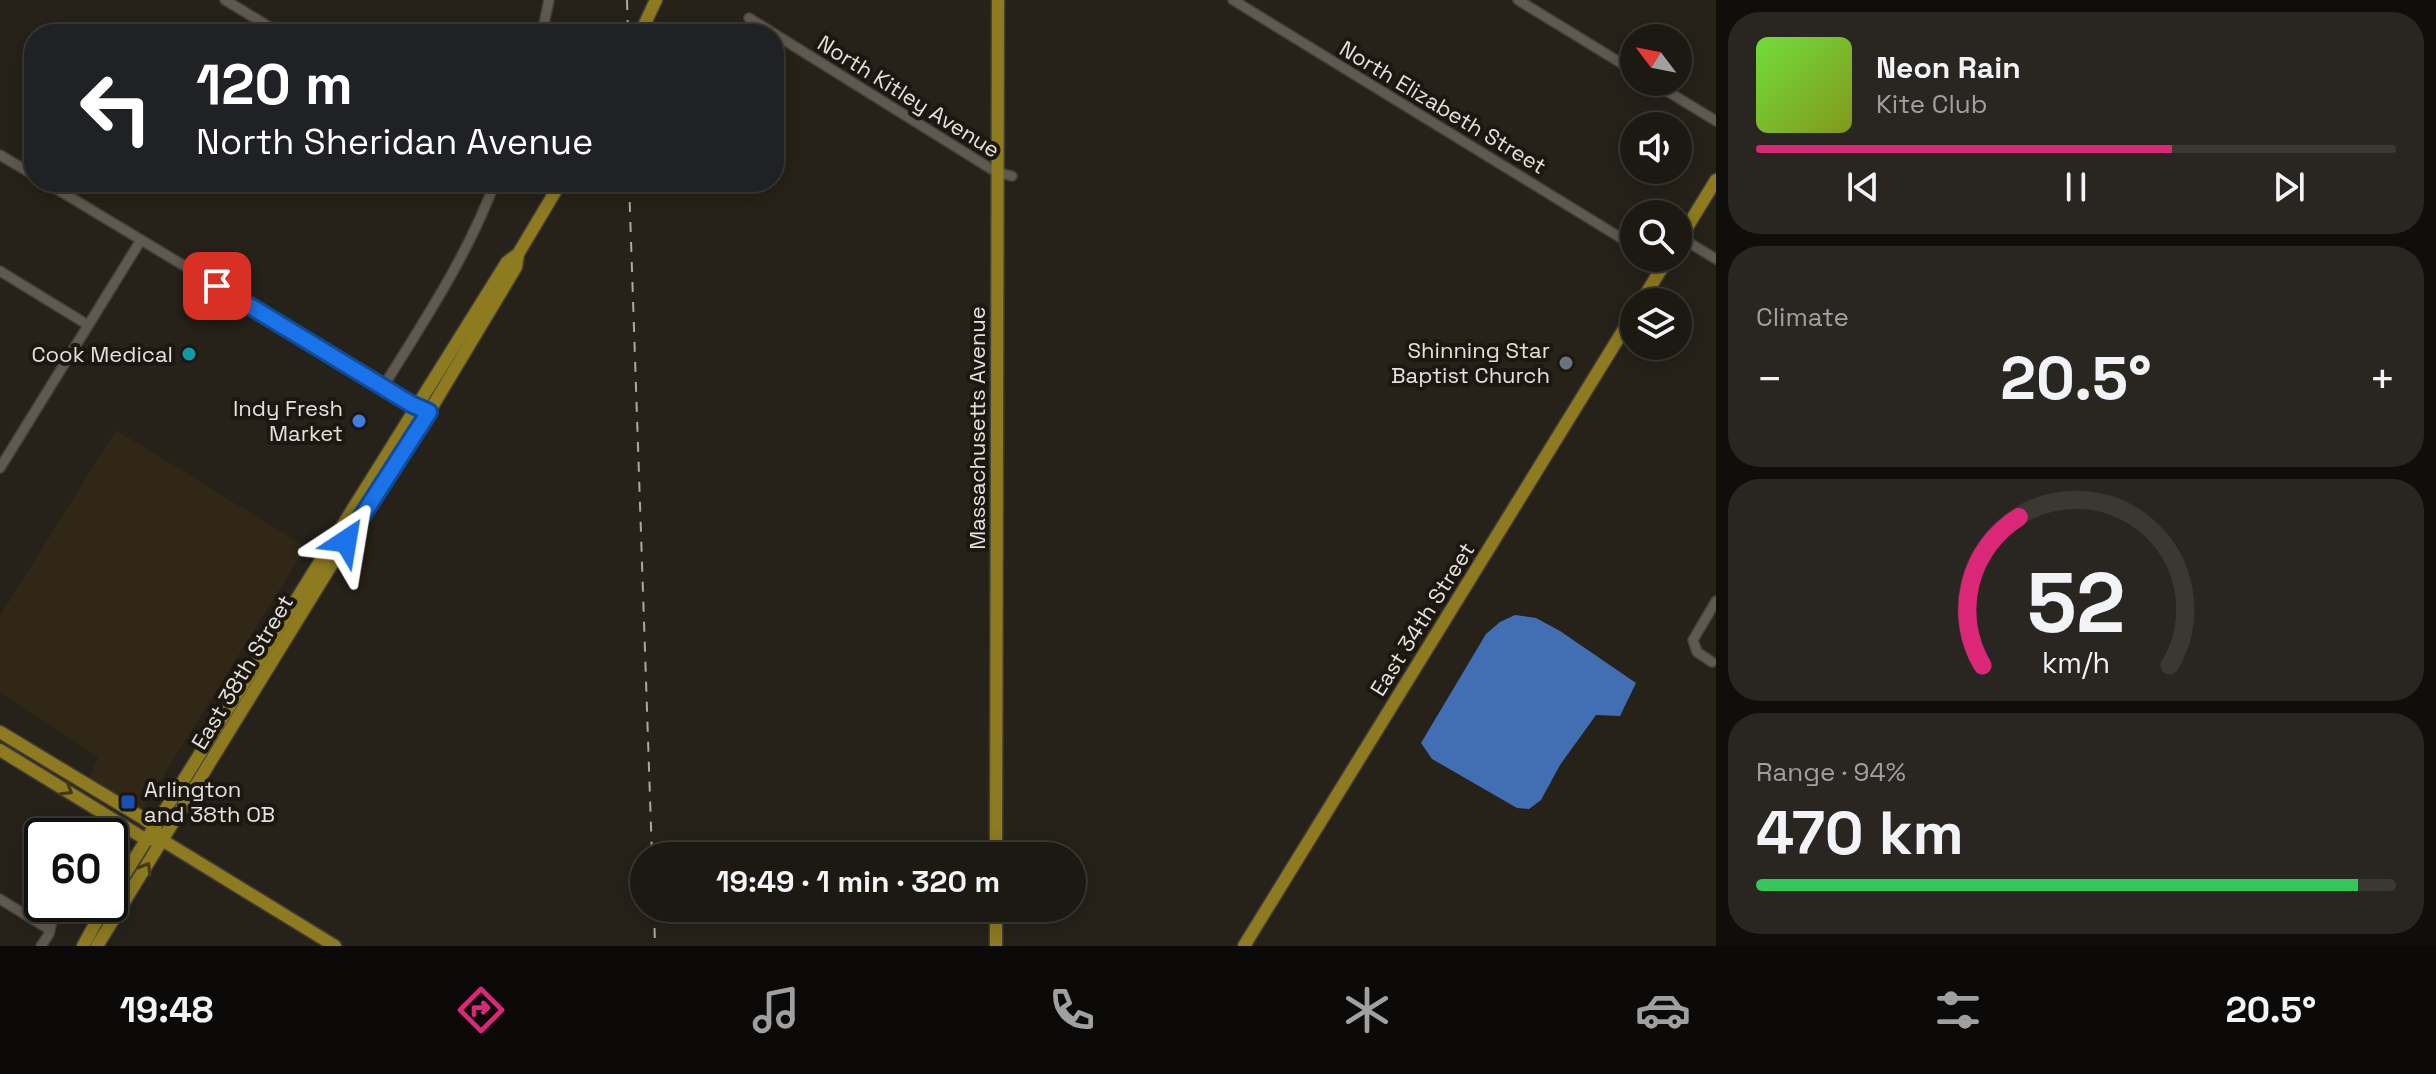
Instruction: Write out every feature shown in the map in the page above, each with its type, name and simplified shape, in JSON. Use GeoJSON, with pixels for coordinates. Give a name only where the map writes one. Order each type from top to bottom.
{"type":"FeatureCollection","features":[{"type":"Feature","properties":{"kind":"main road"},"geometry":{"type":"LineString","coordinates":[[645,24],[656,0]]}},
{"type":"Feature","properties":{"kind":"main road","name":"Massachusetts Avenue"},"geometry":{"type":"LineString","coordinates":[[996,842],[998,0]]}},
{"type":"Feature","properties":{"kind":"main road"},"geometry":{"type":"LineString","coordinates":[[1692,219],[1716,180]]}},
{"type":"Feature","properties":{"kind":"main road","name":"East 38th Street"},"geometry":{"type":"LineString","coordinates":[[128,868],[516,267],[518,254],[555,192]]}},
{"type":"Feature","properties":{"kind":"main road","name":"East 34th Street"},"geometry":{"type":"LineString","coordinates":[[1244,946],[1620,336]]}},
{"type":"Feature","properties":{"kind":"main road","name":"East 38th Street"},"geometry":{"type":"LineString","coordinates":[[97,946],[424,410]]}},
{"type":"Feature","properties":{"kind":"main road"},"geometry":{"type":"LineString","coordinates":[[0,732],[154,826],[162,840]]}},
{"type":"Feature","properties":{"kind":"main road"},"geometry":{"type":"LineString","coordinates":[[0,750],[145,839],[162,840],[335,946]]}},
{"type":"Feature","properties":{"kind":"main road"},"geometry":{"type":"LineString","coordinates":[[83,946],[96,922]]}},
{"type":"Feature","properties":{"kind":"main road"},"geometry":{"type":"LineString","coordinates":[[996,922],[996,946]]}},
{"type":"Feature","properties":{"kind":"street"},"geometry":{"type":"LineString","coordinates":[[225,0],[265,24]]}},
{"type":"Feature","properties":{"kind":"street"},"geometry":{"type":"LineString","coordinates":[[544,24],[549,0]]}},
{"type":"Feature","properties":{"kind":"street","name":"North Elizabeth Street"},"geometry":{"type":"LineString","coordinates":[[1233,0],[1620,237]]}},
{"type":"Feature","properties":{"kind":"street"},"geometry":{"type":"LineString","coordinates":[[1518,0],[1620,62]]}},
{"type":"Feature","properties":{"kind":"street","name":"North Kitley Avenue"},"geometry":{"type":"LineString","coordinates":[[749,18],[759,24]]}},
{"type":"Feature","properties":{"kind":"street","name":"North Kitley Avenue"},"geometry":{"type":"LineString","coordinates":[[784,40],[996,172],[1012,176]]}},
{"type":"Feature","properties":{"kind":"street"},"geometry":{"type":"LineString","coordinates":[[1675,96],[1716,121]]}},
{"type":"Feature","properties":{"kind":"street"},"geometry":{"type":"LineString","coordinates":[[0,155],[24,169]]}},
{"type":"Feature","properties":{"kind":"street"},"geometry":{"type":"LineString","coordinates":[[62,192],[424,410]]}},
{"type":"Feature","properties":{"kind":"street"},"geometry":{"type":"LineString","coordinates":[[383,387],[445,285],[491,192]]}},
{"type":"Feature","properties":{"kind":"street"},"geometry":{"type":"LineString","coordinates":[[0,468],[141,240]]}},
{"type":"Feature","properties":{"kind":"street"},"geometry":{"type":"LineString","coordinates":[[1692,247],[1716,259]]}},
{"type":"Feature","properties":{"kind":"street"},"geometry":{"type":"LineString","coordinates":[[0,271],[88,325]]}},
{"type":"Feature","properties":{"kind":"street"},"geometry":{"type":"LineString","coordinates":[[1712,662],[1697,652],[1693,640],[1716,601]]}},
{"type":"Feature","properties":{"kind":"street"},"geometry":{"type":"LineString","coordinates":[[0,899],[50,930]]}},
{"type":"Feature","properties":{"kind":"street"},"geometry":{"type":"LineString","coordinates":[[41,946],[52,922]]}},
{"type":"Feature","properties":{"kind":"shaded area"},"geometry":{"type":"Polygon","coordinates":[[[116,430],[306,547],[142,810],[89,778],[98,757],[0,692],[0,616],[116,430]]]}},
{"type":"Feature","properties":{"kind":"water"},"geometry":{"type":"Polygon","coordinates":[[[1515,615],[1536,618],[1560,631],[1636,683],[1620,716],[1596,715],[1560,765],[1541,800],[1529,809],[1517,808],[1432,759],[1421,743],[1486,634],[1515,615]]]}},
{"type":"Feature","properties":{"kind":"railway"},"geometry":{"type":"LineString","coordinates":[[627,0],[628,24]]}},
{"type":"Feature","properties":{"kind":"railway"},"geometry":{"type":"LineString","coordinates":[[629,192],[652,842]]}},
{"type":"Feature","properties":{"kind":"railway"},"geometry":{"type":"LineString","coordinates":[[654,922],[655,946]]}},
{"type":"Feature","properties":{"kind":"place","name":"Cook Medical"},"geometry":{"type":"Point","coordinates":[189,354]}},
{"type":"Feature","properties":{"kind":"place","name":"Shinning Star Baptist Church"},"geometry":{"type":"Point","coordinates":[1566,363]}},
{"type":"Feature","properties":{"kind":"place","name":"Indy Fresh Market"},"geometry":{"type":"Point","coordinates":[359,421]}},
{"type":"Feature","properties":{"kind":"place","name":"Arlington and 38th OB"},"geometry":{"type":"Point","coordinates":[128,802]}},
{"type":"Feature","properties":{"kind":"route"},"geometry":{"type":"LineString","coordinates":[[217,286],[429,412],[346,541]]}}]}
